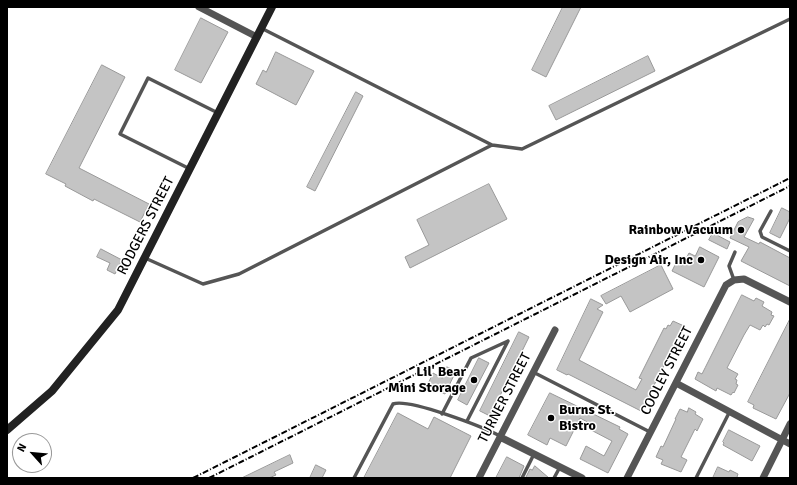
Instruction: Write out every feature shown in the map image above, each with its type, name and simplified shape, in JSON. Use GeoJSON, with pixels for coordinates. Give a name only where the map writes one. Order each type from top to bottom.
{"type":"FeatureCollection","features":[{"type":"Feature","properties":{"kind":"street"},"geometry":{"type":"LineString","coordinates":[[199,7],[257,37]]}},
{"type":"Feature","properties":{"kind":"street","name":"RODGERS STREET"},"geometry":{"type":"LineString","coordinates":[[7,430],[52,391],[118,310],[272,7]]}},
{"type":"Feature","properties":{"kind":"street"},"geometry":{"type":"LineString","coordinates":[[734,280],[747,280],[789,299]]}},
{"type":"Feature","properties":{"kind":"street","name":"COOLEY STREET"},"geometry":{"type":"LineString","coordinates":[[627,478],[726,285],[734,280]]}},
{"type":"Feature","properties":{"kind":"street","name":"TURNER STREET"},"geometry":{"type":"LineString","coordinates":[[478,478],[555,330]]}},
{"type":"Feature","properties":{"kind":"street"},"geometry":{"type":"LineString","coordinates":[[676,383],[790,444]]}},
{"type":"Feature","properties":{"kind":"street"},"geometry":{"type":"LineString","coordinates":[[763,478],[790,424]]}},
{"type":"Feature","properties":{"kind":"street"},"geometry":{"type":"LineString","coordinates":[[500,437],[582,478]]}},
{"type":"Feature","properties":{"kind":"lane"},"geometry":{"type":"LineString","coordinates":[[261,28],[492,145],[522,149],[790,19]]}},
{"type":"Feature","properties":{"kind":"lane"},"geometry":{"type":"LineString","coordinates":[[190,169],[120,134],[148,78],[218,113]]}},
{"type":"Feature","properties":{"kind":"lane"},"geometry":{"type":"LineString","coordinates":[[144,258],[203,284],[239,274],[492,145]]}},
{"type":"Feature","properties":{"kind":"lane"},"geometry":{"type":"LineString","coordinates":[[771,211],[760,231],[760,234],[762,237],[790,251]]}},
{"type":"Feature","properties":{"kind":"lane"},"geometry":{"type":"LineString","coordinates":[[734,280],[728,266],[735,252]]}},
{"type":"Feature","properties":{"kind":"lane"},"geometry":{"type":"LineString","coordinates":[[442,414],[470,358],[508,341],[467,422]]}},
{"type":"Feature","properties":{"kind":"lane"},"geometry":{"type":"LineString","coordinates":[[533,372],[650,432]]}},
{"type":"Feature","properties":{"kind":"lane"},"geometry":{"type":"LineString","coordinates":[[354,478],[393,404],[397,402],[416,406],[467,422],[500,437]]}},
{"type":"Feature","properties":{"kind":"lane"},"geometry":{"type":"LineString","coordinates":[[696,478],[730,411]]}},
{"type":"Feature","properties":{"kind":"lane"},"geometry":{"type":"LineString","coordinates":[[522,478],[534,454]]}},
{"type":"Feature","properties":{"kind":"lane"},"geometry":{"type":"LineString","coordinates":[[554,478],[560,467]]}},
{"type":"Feature","properties":{"kind":"building"},"geometry":{"type":"Polygon","coordinates":[[[563,7],[581,7],[546,77],[532,70],[563,7]]]}},
{"type":"Feature","properties":{"kind":"building"},"geometry":{"type":"Polygon","coordinates":[[[201,18],[228,32],[201,83],[175,70],[201,18]]]}},
{"type":"Feature","properties":{"kind":"building"},"geometry":{"type":"Polygon","coordinates":[[[276,52],[314,71],[296,105],[256,84],[263,70],[266,72],[276,52]]]}},
{"type":"Feature","properties":{"kind":"building"},"geometry":{"type":"Polygon","coordinates":[[[648,56],[655,71],[556,120],[549,106],[648,56]]]}},
{"type":"Feature","properties":{"kind":"building"},"geometry":{"type":"Polygon","coordinates":[[[102,65],[125,77],[79,168],[149,204],[140,222],[94,199],[93,201],[65,186],[66,184],[46,174],[102,65]]]}},
{"type":"Feature","properties":{"kind":"building"},"geometry":{"type":"Polygon","coordinates":[[[356,92],[363,96],[315,191],[307,187],[356,92]]]}},
{"type":"Feature","properties":{"kind":"building"},"geometry":{"type":"Polygon","coordinates":[[[489,184],[507,219],[410,268],[405,257],[429,245],[417,220],[489,184]]]}},
{"type":"Feature","properties":{"kind":"building"},"geometry":{"type":"Polygon","coordinates":[[[782,208],[790,212],[790,218],[780,238],[770,233],[782,208]]]}},
{"type":"Feature","properties":{"kind":"building"},"geometry":{"type":"Polygon","coordinates":[[[748,217],[754,219],[744,237],[759,244],[760,242],[790,258],[790,286],[741,261],[749,247],[730,238],[738,222],[748,217]]]}},
{"type":"Feature","properties":{"kind":"building"},"geometry":{"type":"Polygon","coordinates":[[[713,233],[730,242],[727,249],[709,240],[713,233]]]}},
{"type":"Feature","properties":{"kind":"building"},"geometry":{"type":"Polygon","coordinates":[[[700,247],[719,257],[704,287],[672,271],[676,263],[682,266],[689,253],[695,256],[700,247]]]}},
{"type":"Feature","properties":{"kind":"building"},"geometry":{"type":"Polygon","coordinates":[[[101,249],[122,260],[115,274],[107,270],[110,263],[97,257],[101,249]]]}},
{"type":"Feature","properties":{"kind":"building"},"geometry":{"type":"Polygon","coordinates":[[[661,265],[673,289],[630,312],[621,296],[606,304],[601,296],[661,265]]]}},
{"type":"Feature","properties":{"kind":"building"},"geometry":{"type":"Polygon","coordinates":[[[742,295],[754,301],[756,298],[764,302],[762,306],[772,312],[771,315],[774,316],[769,325],[767,324],[765,327],[763,325],[760,330],[750,325],[744,335],[727,368],[738,374],[735,379],[737,380],[736,384],[738,385],[734,393],[733,392],[731,395],[717,388],[716,391],[695,379],[698,372],[702,374],[742,295]]]}},
{"type":"Feature","properties":{"kind":"building"},"geometry":{"type":"Polygon","coordinates":[[[591,299],[603,305],[597,309],[603,312],[579,360],[636,390],[642,379],[639,378],[664,328],[666,329],[668,325],[670,326],[673,321],[684,326],[641,411],[568,374],[567,375],[557,370],[591,299]]]}},
{"type":"Feature","properties":{"kind":"building"},"geometry":{"type":"Polygon","coordinates":[[[790,319],[790,393],[776,419],[753,408],[754,405],[748,402],[790,319]]]}},
{"type":"Feature","properties":{"kind":"building"},"geometry":{"type":"Polygon","coordinates":[[[519,332],[529,337],[490,416],[480,411],[519,332]]]}},
{"type":"Feature","properties":{"kind":"building","name":"Lil' Bear Mini Storage"},"geometry":{"type":"Polygon","coordinates":[[[479,358],[489,363],[467,405],[458,400],[479,358]]]}},
{"type":"Feature","properties":{"kind":"building"},"geometry":{"type":"Polygon","coordinates":[[[447,367],[456,371],[445,394],[427,386],[433,373],[442,378],[447,367]]]}},
{"type":"Feature","properties":{"kind":"building"},"geometry":{"type":"Polygon","coordinates":[[[550,393],[620,427],[619,429],[628,434],[608,473],[580,459],[586,446],[604,456],[612,441],[591,430],[593,425],[580,418],[566,446],[550,438],[547,445],[528,435],[550,393]]]}},
{"type":"Feature","properties":{"kind":"building"},"geometry":{"type":"Polygon","coordinates":[[[689,408],[703,419],[697,431],[695,429],[681,457],[687,460],[681,472],[661,464],[663,460],[656,457],[661,446],[663,447],[680,409],[687,412],[689,408]]]}},
{"type":"Feature","properties":{"kind":"building"},"geometry":{"type":"Polygon","coordinates":[[[398,413],[428,429],[434,417],[471,436],[450,478],[364,478],[398,413]]]}},
{"type":"Feature","properties":{"kind":"building"},"geometry":{"type":"Polygon","coordinates":[[[729,430],[760,446],[752,461],[723,445],[729,430]]]}},
{"type":"Feature","properties":{"kind":"building"},"geometry":{"type":"Polygon","coordinates":[[[290,455],[293,463],[274,472],[276,475],[269,478],[242,478],[290,455]]]}},
{"type":"Feature","properties":{"kind":"building"},"geometry":{"type":"Polygon","coordinates":[[[507,457],[524,466],[519,478],[496,478],[507,457]]]}},
{"type":"Feature","properties":{"kind":"building"},"geometry":{"type":"Polygon","coordinates":[[[316,465],[326,470],[322,478],[310,478],[316,465]]]}},
{"type":"Feature","properties":{"kind":"building"},"geometry":{"type":"Polygon","coordinates":[[[535,466],[549,478],[527,478],[526,477],[530,469],[532,470],[535,466]]]}},
{"type":"Feature","properties":{"kind":"building"},"geometry":{"type":"Polygon","coordinates":[[[718,467],[738,474],[737,477],[739,478],[713,478],[718,467]]]}},
{"type":"Feature","properties":{"kind":"railway"},"geometry":{"type":"LineString","coordinates":[[193,478],[790,178]]}},
{"type":"Feature","properties":{"kind":"railway"},"geometry":{"type":"LineString","coordinates":[[209,478],[790,186]]}},
{"type":"Feature","properties":{"kind":"place","name":"Rainbow Vacuum"},"geometry":{"type":"Point","coordinates":[741,230]}},
{"type":"Feature","properties":{"kind":"place","name":"Design Air, Inc"},"geometry":{"type":"Point","coordinates":[701,260]}},
{"type":"Feature","properties":{"kind":"place","name":"Lil' Bear Mini Storage"},"geometry":{"type":"Point","coordinates":[474,380]}},
{"type":"Feature","properties":{"kind":"place","name":"Burns St. Bistro"},"geometry":{"type":"Point","coordinates":[551,418]}}]}
